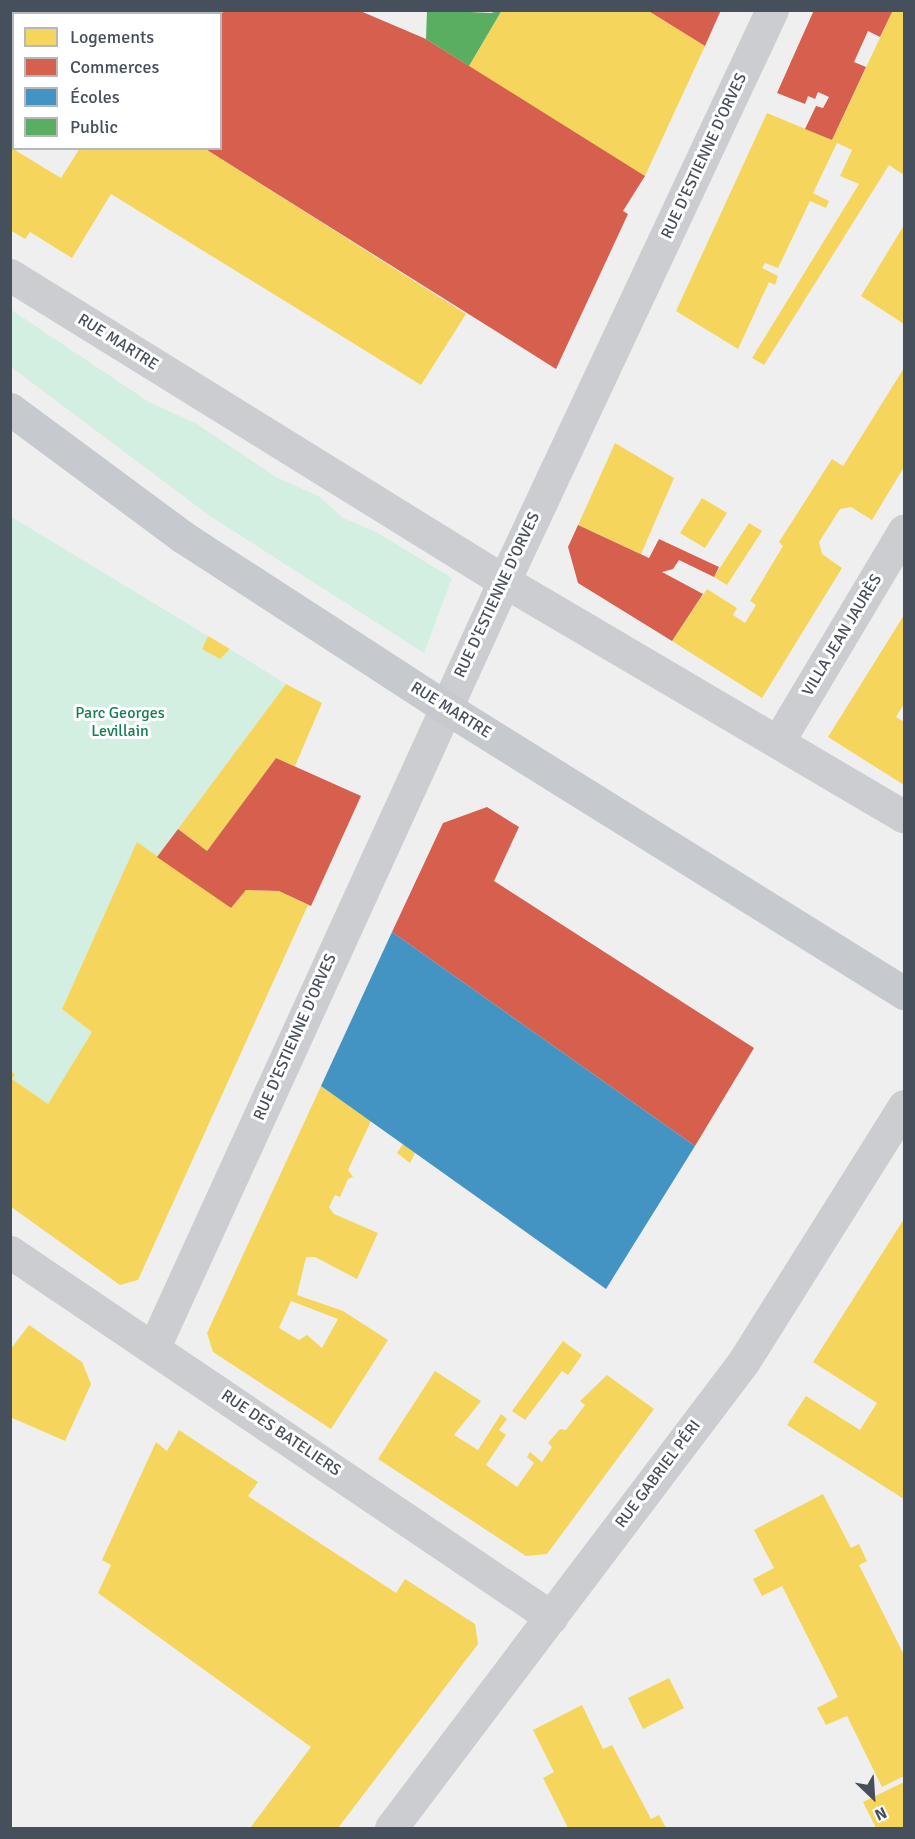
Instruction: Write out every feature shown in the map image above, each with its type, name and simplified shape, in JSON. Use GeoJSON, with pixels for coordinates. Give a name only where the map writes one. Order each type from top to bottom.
{"type":"FeatureCollection","features":[{"type":"Feature","properties":{"kind":"main road","name":"RUE MARTRE"},"geometry":{"type":"LineString","coordinates":[[10,410],[183,537],[446,707],[904,993]]}},
{"type":"Feature","properties":{"kind":"street","name":"RUE D'ESTIENNE D'ORVES"},"geometry":{"type":"LineString","coordinates":[[154,1347],[504,580],[772,10]]}},
{"type":"Feature","properties":{"kind":"street","name":"RUE MARTRE"},"geometry":{"type":"LineString","coordinates":[[10,275],[504,580],[779,740],[904,817]]}},
{"type":"Feature","properties":{"kind":"street","name":"VILLA JEAN JAURÈS"},"geometry":{"type":"LineString","coordinates":[[779,740],[904,530]]}},
{"type":"Feature","properties":{"kind":"street","name":"RUE GABRIEL PÉRI"},"geometry":{"type":"LineString","coordinates":[[391,1828],[744,1361],[904,1106]]}},
{"type":"Feature","properties":{"kind":"street","name":"RUE DES BATELIERS"},"geometry":{"type":"LineString","coordinates":[[10,1252],[154,1347],[550,1617]]}},
{"type":"Feature","properties":{"kind":"green space"},"geometry":{"type":"Polygon","coordinates":[[[11,11],[224,11],[222,15],[222,12],[12,12],[12,25],[11,11]]]}},
{"type":"Feature","properties":{"kind":"green space"},"geometry":{"type":"Polygon","coordinates":[[[10,309],[149,402],[197,424],[276,477],[320,497],[343,518],[376,532],[452,578],[424,653],[210,516],[11,367],[10,309]]]}},
{"type":"Feature","properties":{"kind":"green space","name":"Parc Georges Levillain"},"geometry":{"type":"Polygon","coordinates":[[[10,516],[208,636],[202,649],[220,659],[230,649],[286,684],[157,857],[137,843],[62,1009],[92,1032],[48,1104],[12,1079],[15,1074],[11,1071],[10,516]]]}},
{"type":"Feature","properties":{"kind":"building: Logements"},"geometry":{"type":"Polygon","coordinates":[[[502,10],[647,10],[705,46],[645,176],[469,66],[502,10]]]}},
{"type":"Feature","properties":{"kind":"building: Logements"},"geometry":{"type":"Polygon","coordinates":[[[893,10],[904,10],[904,175],[889,165],[764,365],[752,358],[859,184],[840,176],[852,150],[837,143],[813,193],[829,201],[826,208],[810,201],[778,268],[765,263],[762,268],[778,276],[775,285],[769,282],[738,349],[676,311],[767,113],[832,140],[893,10]]]}},
{"type":"Feature","properties":{"kind":"building: Logements"},"geometry":{"type":"Polygon","coordinates":[[[10,147],[61,178],[79,150],[207,150],[466,314],[421,385],[111,194],[72,258],[30,232],[25,239],[10,230],[10,147]]]}},
{"type":"Feature","properties":{"kind":"building: Logements"},"geometry":{"type":"Polygon","coordinates":[[[904,225],[904,324],[861,296],[904,225]]]}},
{"type":"Feature","properties":{"kind":"building: Logements"},"geometry":{"type":"Polygon","coordinates":[[[904,368],[904,467],[872,520],[851,507],[840,509],[819,542],[822,554],[842,568],[762,698],[672,641],[707,589],[737,608],[733,615],[745,623],[756,605],[750,601],[783,546],[779,542],[832,459],[843,466],[904,368]]]}},
{"type":"Feature","properties":{"kind":"building: Logements"},"geometry":{"type":"Polygon","coordinates":[[[615,443],[674,478],[641,554],[578,525],[615,443]]]}},
{"type":"Feature","properties":{"kind":"building: Logements"},"geometry":{"type":"Polygon","coordinates":[[[702,498],[727,513],[705,548],[680,533],[702,498]]]}},
{"type":"Feature","properties":{"kind":"building: Logements"},"geometry":{"type":"Polygon","coordinates":[[[749,523],[762,531],[727,585],[714,577],[749,523]]]}},
{"type":"Feature","properties":{"kind":"building: Logements"},"geometry":{"type":"Polygon","coordinates":[[[904,615],[904,704],[896,717],[904,722],[904,785],[828,737],[904,615]]]}},
{"type":"Feature","properties":{"kind":"building: Logements"},"geometry":{"type":"Polygon","coordinates":[[[208,636],[230,649],[220,659],[202,649],[208,636]]]}},
{"type":"Feature","properties":{"kind":"building: Logements"},"geometry":{"type":"Polygon","coordinates":[[[286,684],[322,703],[295,766],[276,758],[207,851],[178,829],[286,684]]]}},
{"type":"Feature","properties":{"kind":"building: Logements"},"geometry":{"type":"Polygon","coordinates":[[[137,842],[231,908],[246,890],[279,891],[308,905],[138,1280],[120,1285],[10,1206],[10,1071],[15,1074],[12,1079],[48,1104],[92,1032],[62,1009],[137,842]]]}},
{"type":"Feature","properties":{"kind":"building: Logements"},"geometry":{"type":"Polygon","coordinates":[[[321,1086],[371,1121],[348,1170],[353,1177],[348,1179],[340,1197],[335,1195],[329,1207],[334,1214],[378,1233],[357,1279],[315,1257],[306,1257],[297,1295],[343,1311],[388,1340],[331,1429],[213,1352],[207,1333],[321,1086]],[[291,1301],[279,1328],[299,1340],[307,1335],[322,1348],[338,1319],[291,1301]]]}},
{"type":"Feature","properties":{"kind":"building: Logements"},"geometry":{"type":"Polygon","coordinates":[[[403,1144],[415,1153],[410,1163],[397,1153],[403,1144]]]}},
{"type":"Feature","properties":{"kind":"building: Logements"},"geometry":{"type":"Polygon","coordinates":[[[904,1219],[904,1499],[787,1425],[806,1396],[860,1430],[877,1403],[813,1362],[904,1219]]]}},
{"type":"Feature","properties":{"kind":"building: Logements"},"geometry":{"type":"Polygon","coordinates":[[[29,1325],[82,1362],[91,1384],[65,1441],[10,1417],[10,1350],[29,1325]]]}},
{"type":"Feature","properties":{"kind":"building: Logements"},"geometry":{"type":"Polygon","coordinates":[[[563,1341],[582,1355],[568,1375],[562,1371],[525,1420],[512,1411],[563,1341]]]}},
{"type":"Feature","properties":{"kind":"building: Logements"},"geometry":{"type":"Polygon","coordinates":[[[435,1371],[481,1401],[454,1435],[478,1450],[501,1414],[507,1419],[499,1430],[506,1435],[486,1465],[517,1487],[534,1463],[527,1457],[530,1452],[542,1462],[552,1447],[548,1443],[560,1429],[566,1430],[585,1405],[580,1401],[607,1375],[654,1409],[547,1554],[526,1556],[378,1459],[435,1371]]]}},
{"type":"Feature","properties":{"kind":"building: Logements"},"geometry":{"type":"Polygon","coordinates":[[[179,1430],[258,1482],[248,1496],[396,1593],[405,1579],[475,1624],[478,1644],[338,1828],[250,1828],[311,1747],[98,1593],[111,1565],[102,1560],[156,1442],[167,1451],[179,1430]]]}},
{"type":"Feature","properties":{"kind":"building: Logements"},"geometry":{"type":"Polygon","coordinates":[[[823,1494],[851,1548],[859,1544],[867,1561],[859,1565],[904,1655],[904,1776],[882,1787],[847,1716],[826,1725],[817,1708],[838,1697],[782,1586],[762,1596],[753,1579],[774,1568],[754,1530],[823,1494]]]}},
{"type":"Feature","properties":{"kind":"building: Logements"},"geometry":{"type":"Polygon","coordinates":[[[669,1678],[684,1708],[643,1729],[628,1698],[669,1678]]]}},
{"type":"Feature","properties":{"kind":"building: Logements"},"geometry":{"type":"Polygon","coordinates":[[[582,1705],[603,1749],[612,1745],[651,1819],[659,1815],[666,1828],[568,1828],[543,1778],[554,1772],[533,1730],[582,1705]]]}},
{"type":"Feature","properties":{"kind":"building: Logements"},"geometry":{"type":"Polygon","coordinates":[[[904,1782],[904,1828],[876,1828],[863,1802],[904,1782]]]}},
{"type":"Feature","properties":{"kind":"building: Commerces"},"geometry":{"type":"Polygon","coordinates":[[[224,10],[358,10],[426,39],[645,176],[623,211],[628,214],[556,369],[207,150],[222,150],[222,14],[224,10]]]}},
{"type":"Feature","properties":{"kind":"building: Commerces"},"geometry":{"type":"Polygon","coordinates":[[[647,10],[721,10],[705,46],[647,10]]]}},
{"type":"Feature","properties":{"kind":"building: Commerces"},"geometry":{"type":"Polygon","coordinates":[[[814,10],[893,10],[880,37],[868,31],[854,62],[866,67],[832,140],[805,129],[816,106],[823,108],[829,97],[818,92],[815,99],[808,96],[805,104],[777,93],[814,10]]]}},
{"type":"Feature","properties":{"kind":"building: Commerces"},"geometry":{"type":"Polygon","coordinates":[[[578,525],[649,558],[659,539],[719,567],[714,577],[679,560],[673,569],[662,572],[703,594],[672,641],[578,583],[568,547],[578,525]]]}},
{"type":"Feature","properties":{"kind":"building: Commerces"},"geometry":{"type":"Polygon","coordinates":[[[276,758],[361,796],[311,906],[279,891],[246,890],[231,908],[157,857],[178,829],[207,851],[276,758]]]}},
{"type":"Feature","properties":{"kind":"building: Commerces"},"geometry":{"type":"Polygon","coordinates":[[[487,807],[519,827],[494,881],[754,1048],[695,1146],[392,932],[443,823],[487,807]]]}},
{"type":"Feature","properties":{"kind":"building: Écoles"},"geometry":{"type":"Polygon","coordinates":[[[392,932],[695,1146],[606,1289],[321,1086],[392,932]]]}},
{"type":"Feature","properties":{"kind":"building: Public"},"geometry":{"type":"Polygon","coordinates":[[[427,10],[491,13],[502,10],[469,66],[426,39],[427,10]]]}}]}
